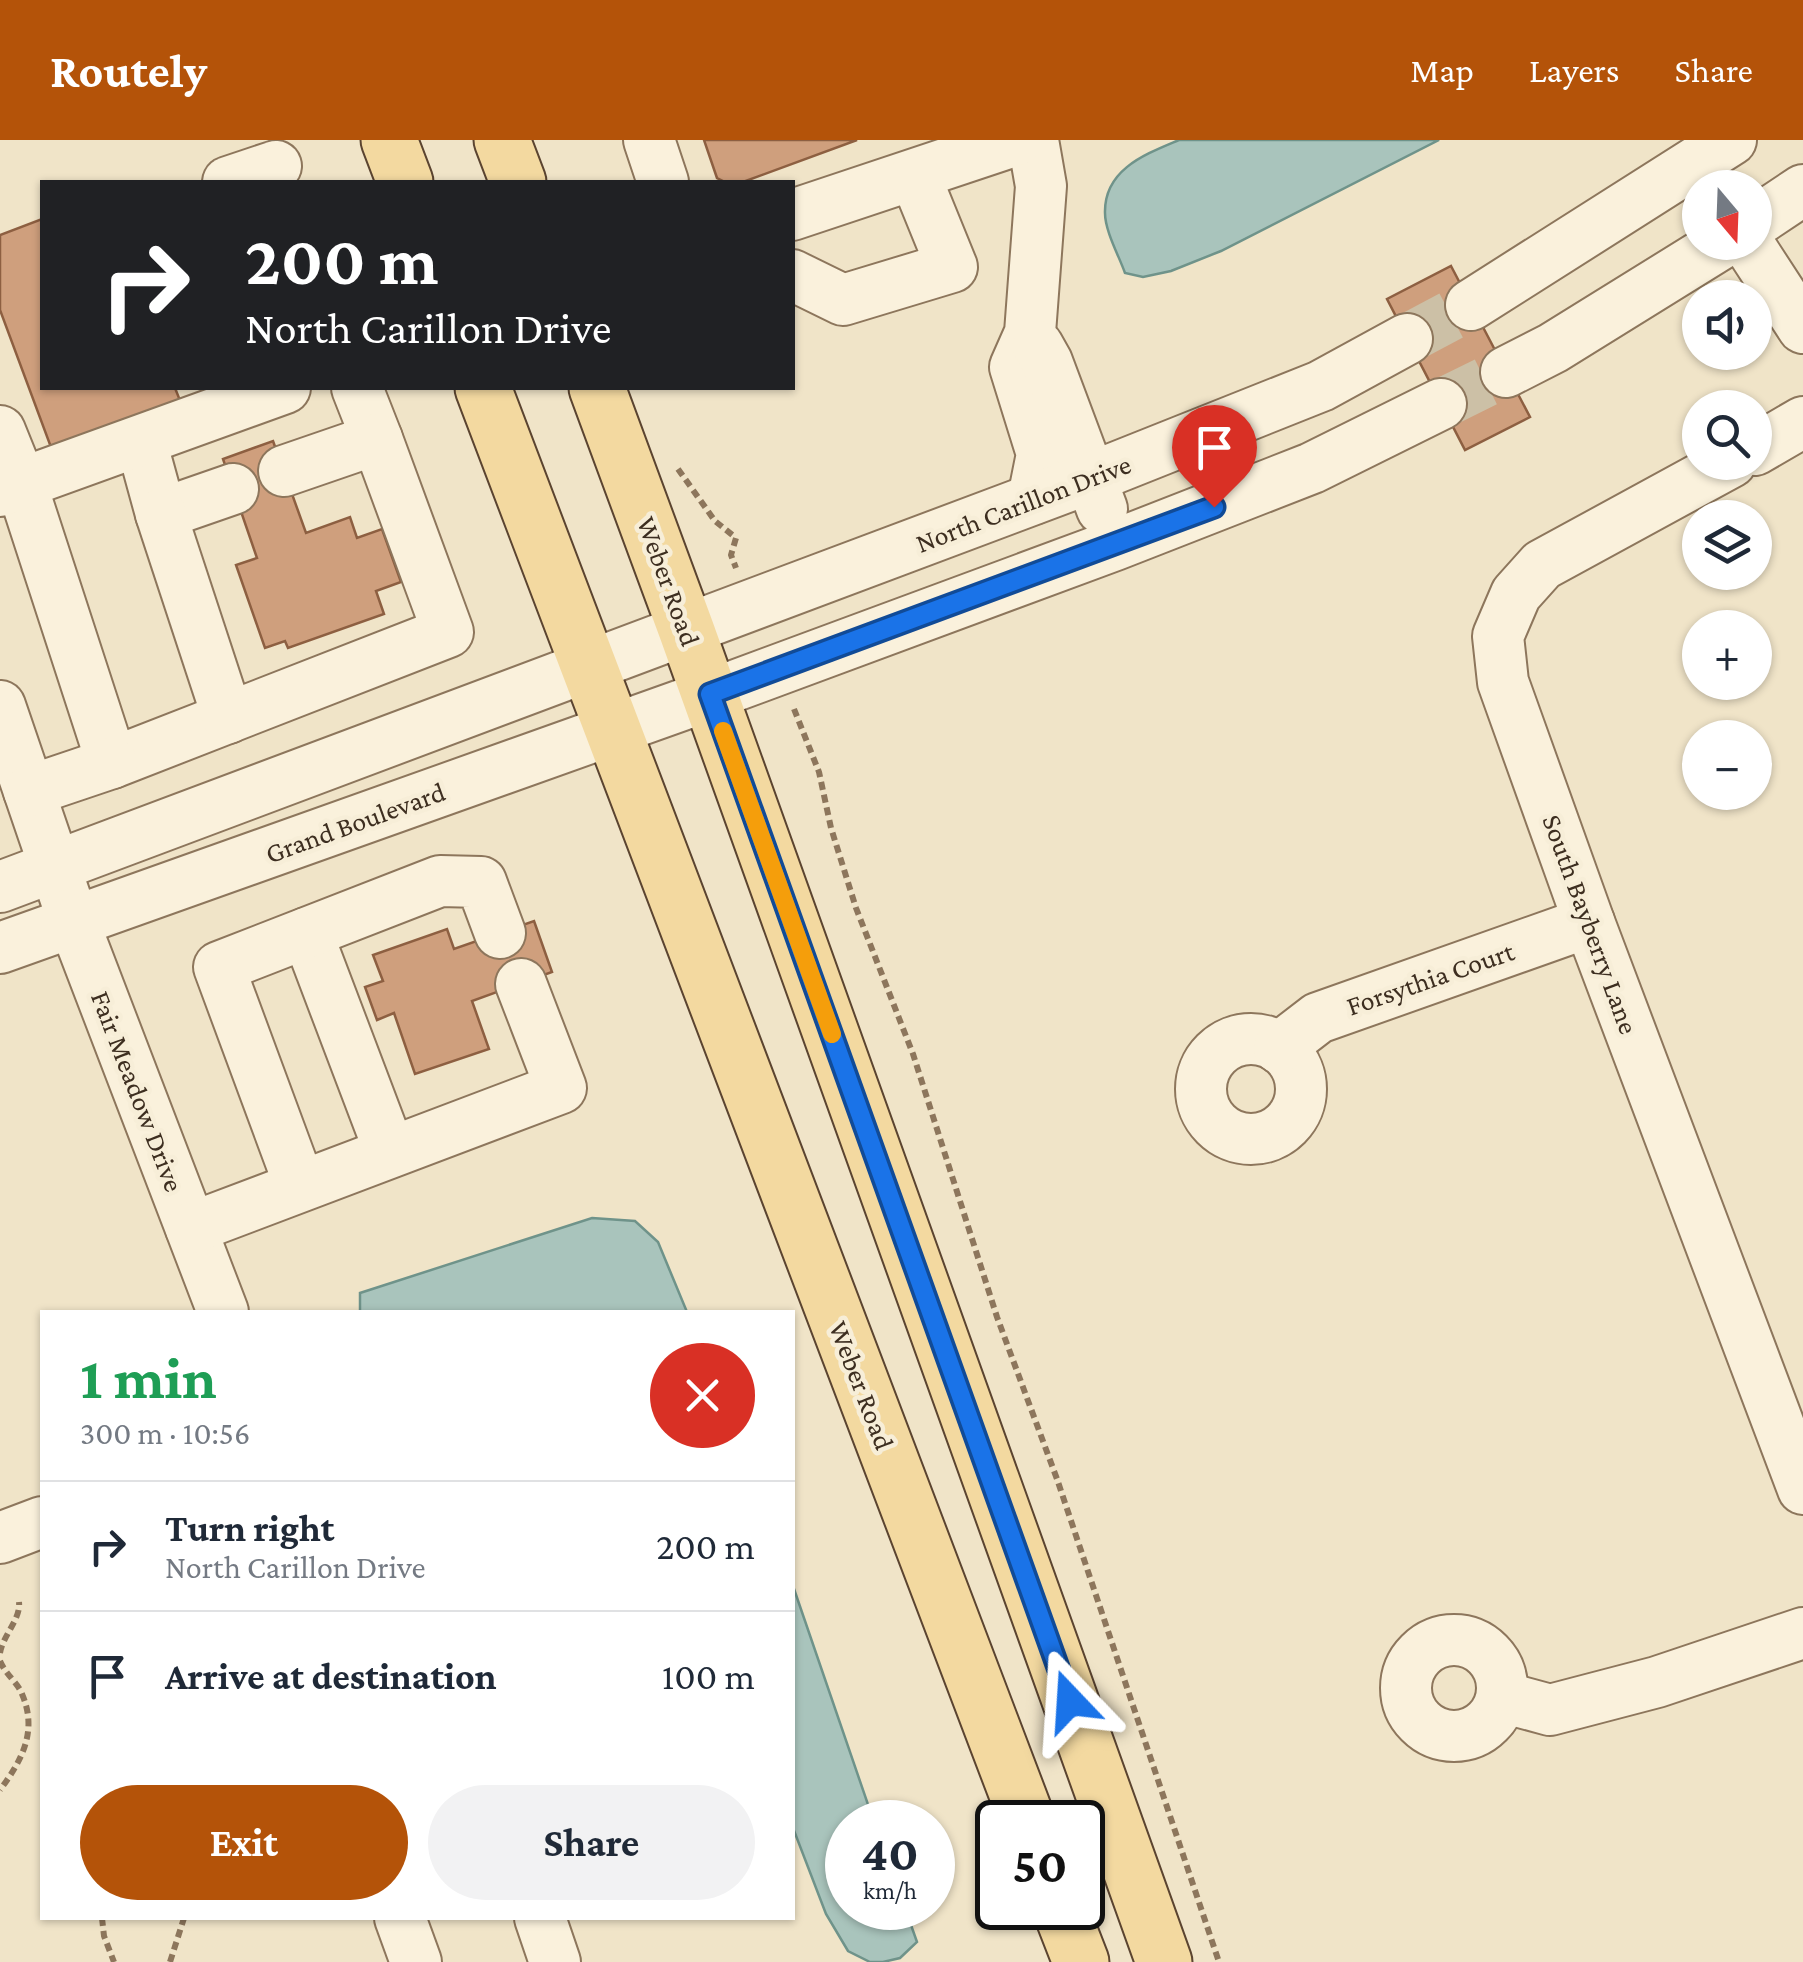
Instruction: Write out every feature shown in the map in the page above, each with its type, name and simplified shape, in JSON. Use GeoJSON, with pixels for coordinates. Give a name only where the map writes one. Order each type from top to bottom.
{"type":"FeatureCollection","features":[{"type":"Feature","properties":{"kind":"main road"},"geometry":{"type":"LineString","coordinates":[[389,140],[404,180]]}},
{"type":"Feature","properties":{"kind":"main road"},"geometry":{"type":"LineString","coordinates":[[502,140],[517,180]]}},
{"type":"Feature","properties":{"kind":"main road","name":"Weber Road"},"geometry":{"type":"LineString","coordinates":[[484,390],[1020,1800]]}},
{"type":"Feature","properties":{"kind":"main road","name":"Weber Road"},"geometry":{"type":"LineString","coordinates":[[597,390],[710,694],[1164,1962]]}},
{"type":"Feature","properties":{"kind":"main road"},"geometry":{"type":"LineString","coordinates":[[1069,1930],[1081,1962]]}},
{"type":"Feature","properties":{"kind":"street"},"geometry":{"type":"LineString","coordinates":[[648,140],[662,180]]}},
{"type":"Feature","properties":{"kind":"street"},"geometry":{"type":"LineString","coordinates":[[795,214],[1006,142],[1041,186],[1030,333],[1014,367],[1042,454],[1033,499]]}},
{"type":"Feature","properties":{"kind":"street"},"geometry":{"type":"LineString","coordinates":[[1471,304],[1705,158]]}},
{"type":"Feature","properties":{"kind":"street"},"geometry":{"type":"LineString","coordinates":[[233,180],[275,163]]}},
{"type":"Feature","properties":{"kind":"street"},"geometry":{"type":"LineString","coordinates":[[795,276],[843,300],[952,267],[915,176]]}},
{"type":"Feature","properties":{"kind":"street"},"geometry":{"type":"LineString","coordinates":[[1772,211],[1803,190]]}},
{"type":"Feature","properties":{"kind":"street"},"geometry":{"type":"LineString","coordinates":[[1506,372],[1553,348],[1695,260]]}},
{"type":"Feature","properties":{"kind":"street"},"geometry":{"type":"LineString","coordinates":[[1760,260],[1803,328]]}},
{"type":"Feature","properties":{"kind":"street"},"geometry":{"type":"LineString","coordinates":[[1030,333],[1047,362],[1115,545]]}},
{"type":"Feature","properties":{"kind":"street","name":"North Carillon Drive"},"geometry":{"type":"LineString","coordinates":[[686,629],[1090,478],[1321,386],[1407,339]]}},
{"type":"Feature","properties":{"kind":"street"},"geometry":{"type":"LineString","coordinates":[[29,791],[112,763],[448,632],[358,390]]}},
{"type":"Feature","properties":{"kind":"street"},"geometry":{"type":"LineString","coordinates":[[11,487],[141,441],[253,393]]}},
{"type":"Feature","properties":{"kind":"street"},"geometry":{"type":"LineString","coordinates":[[710,694],[1312,468],[1441,404]]}},
{"type":"Feature","properties":{"kind":"street"},"geometry":{"type":"LineString","coordinates":[[1772,440],[1803,422]]}},
{"type":"Feature","properties":{"kind":"street"},"geometry":{"type":"LineString","coordinates":[[0,431],[11,487],[112,763]]}},
{"type":"Feature","properties":{"kind":"street"},"geometry":{"type":"LineString","coordinates":[[284,472],[377,439]]}},
{"type":"Feature","properties":{"kind":"street"},"geometry":{"type":"LineString","coordinates":[[141,441],[228,718]]}},
{"type":"Feature","properties":{"kind":"street","name":"South Bayberry Lane"},"geometry":{"type":"LineString","coordinates":[[1698,480],[1542,565],[1516,594],[1498,636],[1503,682],[1803,1490]]}},
{"type":"Feature","properties":{"kind":"street"},"geometry":{"type":"LineString","coordinates":[[161,514],[233,489]]}},
{"type":"Feature","properties":{"kind":"street"},"geometry":{"type":"LineString","coordinates":[[0,887],[686,629]]}},
{"type":"Feature","properties":{"kind":"street","name":"Grand Boulevard"},"geometry":{"type":"LineString","coordinates":[[0,948],[710,694]]}},
{"type":"Feature","properties":{"kind":"street","name":"Fair Meadow Drive"},"geometry":{"type":"LineString","coordinates":[[0,706],[74,924],[222,1310]]}},
{"type":"Feature","properties":{"kind":"street"},"geometry":{"type":"LineString","coordinates":[[300,1186],[219,967],[440,881],[481,882],[500,933]]}},
{"type":"Feature","properties":{"kind":"street","name":"Forsythia Court"},"geometry":{"type":"LineString","coordinates":[[1279,1048],[1318,1018],[1589,922]]}},
{"type":"Feature","properties":{"kind":"street"},"geometry":{"type":"LineString","coordinates":[[307,933],[390,1152]]}},
{"type":"Feature","properties":{"kind":"street"},"geometry":{"type":"LineString","coordinates":[[191,1228],[561,1088],[521,984]]}},
{"type":"Feature","properties":{"kind":"street"},"geometry":{"type":"LineString","coordinates":[[0,1538],[40,1523]]}},
{"type":"Feature","properties":{"kind":"street"},"geometry":{"type":"LineString","coordinates":[[1502,1697],[1550,1710],[1657,1682],[1803,1633]]}},
{"type":"Feature","properties":{"kind":"street"},"geometry":{"type":"LineString","coordinates":[[401,1920],[416,1962]]}},
{"type":"Feature","properties":{"kind":"street"},"geometry":{"type":"LineString","coordinates":[[541,1920],[555,1962]]}},
{"type":"Feature","properties":{"kind":"path"},"geometry":{"type":"LineString","coordinates":[[674,461],[715,521],[736,538],[730,555],[737,572]]}},
{"type":"Feature","properties":{"kind":"path"},"geometry":{"type":"LineString","coordinates":[[794,710],[819,772],[831,828],[856,908],[914,1054],[997,1317],[1058,1480],[1219,1962]]}},
{"type":"Feature","properties":{"kind":"path"},"geometry":{"type":"LineString","coordinates":[[0,1653],[8,1629],[20,1611],[19,1602]]}},
{"type":"Feature","properties":{"kind":"path"},"geometry":{"type":"LineString","coordinates":[[0,1661],[7,1678],[21,1690],[29,1729],[26,1750],[0,1790]]}},
{"type":"Feature","properties":{"kind":"path"},"geometry":{"type":"LineString","coordinates":[[102,1920],[114,1962]]}},
{"type":"Feature","properties":{"kind":"path"},"geometry":{"type":"LineString","coordinates":[[170,1962],[183,1920]]}},
{"type":"Feature","properties":{"kind":"water"},"geometry":{"type":"Polygon","coordinates":[[[1179,140],[1439,140],[1221,251],[1171,271],[1143,277],[1125,273],[1106,220],[1112,185],[1129,165],[1179,140]]]}},
{"type":"Feature","properties":{"kind":"water"},"geometry":{"type":"Polygon","coordinates":[[[592,1218],[635,1221],[658,1242],[686,1310],[360,1310],[360,1293],[592,1218]]]}},
{"type":"Feature","properties":{"kind":"water"},"geometry":{"type":"Polygon","coordinates":[[[795,1592],[866,1800],[825,1800],[825,1911],[795,1833],[795,1592]]]}},
{"type":"Feature","properties":{"kind":"water"},"geometry":{"type":"Polygon","coordinates":[[[836,1930],[913,1930],[917,1942],[900,1958],[883,1962],[870,1962],[848,1951],[836,1930]]]}},
{"type":"Feature","properties":{"kind":"building"},"geometry":{"type":"Polygon","coordinates":[[[704,140],[857,140],[748,180],[717,178],[704,140]]]}},
{"type":"Feature","properties":{"kind":"building"},"geometry":{"type":"Polygon","coordinates":[[[40,220],[40,390],[176,390],[181,403],[52,450],[0,310],[0,235],[40,220]]]}},
{"type":"Feature","properties":{"kind":"building"},"geometry":{"type":"Polygon","coordinates":[[[1451,266],[1530,417],[1465,450],[1387,299],[1451,266]]]}},
{"type":"Feature","properties":{"kind":"building"},"geometry":{"type":"Polygon","coordinates":[[[273,441],[306,533],[350,517],[357,538],[382,529],[401,582],[376,591],[384,614],[288,648],[285,641],[265,648],[236,565],[257,558],[223,459],[273,441]]]}},
{"type":"Feature","properties":{"kind":"building"},"geometry":{"type":"Polygon","coordinates":[[[534,921],[552,972],[472,1001],[489,1049],[415,1074],[394,1013],[377,1020],[365,987],[383,981],[373,955],[447,929],[454,949],[534,921]]]}},
{"type":"Feature","properties":{"kind":"tunnel"},"geometry":{"type":"LineString","coordinates":[[1407,339],[1471,305]]}},
{"type":"Feature","properties":{"kind":"tunnel"},"geometry":{"type":"LineString","coordinates":[[1441,404],[1506,372]]}},
{"type":"Feature","properties":{"kind":"slow traffic"},"geometry":{"type":"LineString","coordinates":[[723,731],[832,1034]]}},
{"type":"Feature","properties":{"kind":"route"},"geometry":{"type":"LineString","coordinates":[[1070,1701],[710,694],[1214,507]]}}]}
